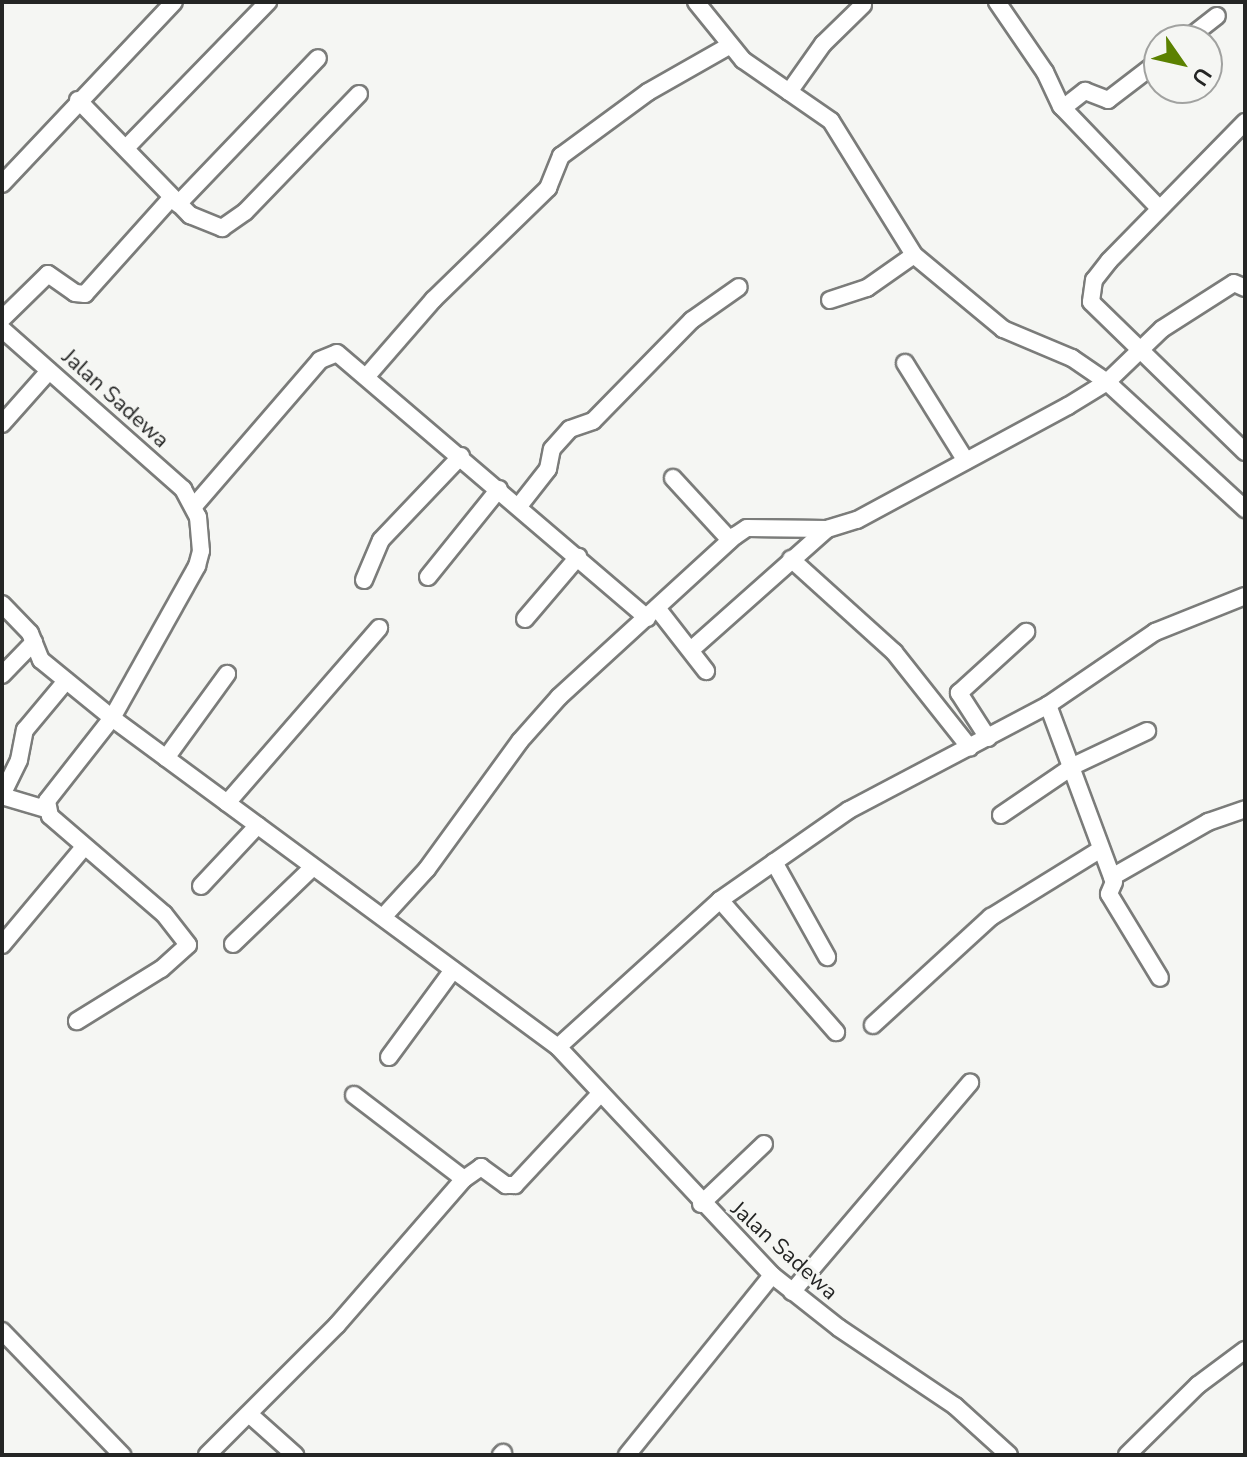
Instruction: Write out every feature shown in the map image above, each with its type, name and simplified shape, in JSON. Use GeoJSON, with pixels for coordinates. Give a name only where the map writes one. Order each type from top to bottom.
{"type":"FeatureCollection","features":[{"type":"Feature","properties":{"kind":"street"},"geometry":{"type":"LineString","coordinates":[[2,184],[78,100],[174,2]]}},
{"type":"Feature","properties":{"kind":"street"},"geometry":{"type":"LineString","coordinates":[[126,148],[268,2]]}},
{"type":"Feature","properties":{"kind":"street"},"geometry":{"type":"LineString","coordinates":[[696,2],[729,46],[793,84],[831,121],[914,255],[1003,329],[1065,354],[1123,367],[1245,452]]}},
{"type":"Feature","properties":{"kind":"street"},"geometry":{"type":"LineString","coordinates":[[997,2],[1045,72],[1063,108],[1158,207]]}},
{"type":"Feature","properties":{"kind":"street"},"geometry":{"type":"LineString","coordinates":[[793,84],[863,5]]}},
{"type":"Feature","properties":{"kind":"street"},"geometry":{"type":"LineString","coordinates":[[1207,24],[1217,16]]}},
{"type":"Feature","properties":{"kind":"street"},"geometry":{"type":"LineString","coordinates":[[367,376],[433,300],[548,188],[561,156],[648,92],[729,46]]}},
{"type":"Feature","properties":{"kind":"street"},"geometry":{"type":"LineString","coordinates":[[2,319],[48,274],[75,293],[85,294],[318,58]]}},
{"type":"Feature","properties":{"kind":"street"},"geometry":{"type":"LineString","coordinates":[[1063,108],[1085,91],[1108,100],[1143,73]]}},
{"type":"Feature","properties":{"kind":"street"},"geometry":{"type":"LineString","coordinates":[[78,100],[175,201],[211,227],[230,224],[359,94]]}},
{"type":"Feature","properties":{"kind":"street"},"geometry":{"type":"LineString","coordinates":[[1245,122],[1158,207],[1109,261],[1091,291],[1096,313],[1123,367],[1245,509]]}},
{"type":"Feature","properties":{"kind":"street"},"geometry":{"type":"LineString","coordinates":[[830,300],[867,288],[914,255]]}},
{"type":"Feature","properties":{"kind":"street"},"geometry":{"type":"LineString","coordinates":[[383,917],[427,869],[520,741],[559,697],[730,540],[747,528],[827,529],[857,520],[966,461],[1123,367],[1162,329],[1234,283],[1245,288]]}},
{"type":"Feature","properties":{"kind":"street"},"geometry":{"type":"LineString","coordinates":[[519,506],[548,469],[551,451],[570,429],[593,421],[692,319],[739,287]]}},
{"type":"Feature","properties":{"kind":"street","name":"Jalan Sadewa"},"geometry":{"type":"LineString","coordinates":[[2,329],[41,381],[195,505]]}},
{"type":"Feature","properties":{"kind":"street"},"geometry":{"type":"LineString","coordinates":[[46,809],[112,718],[197,566],[201,534],[195,505],[320,360],[337,353],[578,557],[652,613],[692,649],[706,671]]}},
{"type":"Feature","properties":{"kind":"street"},"geometry":{"type":"LineString","coordinates":[[905,363],[966,461]]}},
{"type":"Feature","properties":{"kind":"street"},"geometry":{"type":"LineString","coordinates":[[2,424],[41,381]]}},
{"type":"Feature","properties":{"kind":"street"},"geometry":{"type":"LineString","coordinates":[[364,580],[381,540],[461,456]]}},
{"type":"Feature","properties":{"kind":"street"},"geometry":{"type":"LineString","coordinates":[[673,478],[730,540]]}},
{"type":"Feature","properties":{"kind":"street"},"geometry":{"type":"LineString","coordinates":[[428,577],[499,489]]}},
{"type":"Feature","properties":{"kind":"street"},"geometry":{"type":"LineString","coordinates":[[692,649],[827,529]]}},
{"type":"Feature","properties":{"kind":"street"},"geometry":{"type":"LineString","coordinates":[[525,619],[578,557]]}},
{"type":"Feature","properties":{"kind":"street"},"geometry":{"type":"LineString","coordinates":[[791,559],[894,652],[970,748]]}},
{"type":"Feature","properties":{"kind":"street"},"geometry":{"type":"LineString","coordinates":[[558,1047],[720,900],[849,810],[1048,705],[1155,632],[1245,596]]}},
{"type":"Feature","properties":{"kind":"street","name":"Jalan Sadewa"},"geometry":{"type":"LineString","coordinates":[[2,604],[21,621],[41,660],[112,718],[227,803],[253,831],[307,873],[383,917],[558,1047],[701,1204],[765,1283],[792,1292],[955,1406],[1009,1455]]}},
{"type":"Feature","properties":{"kind":"street"},"geometry":{"type":"LineString","coordinates":[[227,803],[379,628]]}},
{"type":"Feature","properties":{"kind":"street"},"geometry":{"type":"LineString","coordinates":[[988,738],[959,693],[1026,632]]}},
{"type":"Feature","properties":{"kind":"street"},"geometry":{"type":"LineString","coordinates":[[2,675],[34,642]]}},
{"type":"Feature","properties":{"kind":"street"},"geometry":{"type":"LineString","coordinates":[[166,758],[227,674]]}},
{"type":"Feature","properties":{"kind":"street"},"geometry":{"type":"LineString","coordinates":[[66,681],[25,730],[19,760],[2,796],[46,809],[84,847],[164,914],[188,945],[161,969],[77,1021]]}},
{"type":"Feature","properties":{"kind":"street"},"geometry":{"type":"LineString","coordinates":[[1048,705],[1112,877],[1109,894],[1160,978]]}},
{"type":"Feature","properties":{"kind":"street"},"geometry":{"type":"LineString","coordinates":[[1001,815],[1073,766],[1147,731]]}},
{"type":"Feature","properties":{"kind":"street"},"geometry":{"type":"LineString","coordinates":[[1112,877],[1208,822],[1245,809]]}},
{"type":"Feature","properties":{"kind":"street"},"geometry":{"type":"LineString","coordinates":[[201,886],[253,831]]}},
{"type":"Feature","properties":{"kind":"street"},"geometry":{"type":"LineString","coordinates":[[2,945],[84,847]]}},
{"type":"Feature","properties":{"kind":"street"},"geometry":{"type":"LineString","coordinates":[[873,1025],[991,917],[1101,849]]}},
{"type":"Feature","properties":{"kind":"street"},"geometry":{"type":"LineString","coordinates":[[774,862],[827,957]]}},
{"type":"Feature","properties":{"kind":"street"},"geometry":{"type":"LineString","coordinates":[[233,944],[307,873]]}},
{"type":"Feature","properties":{"kind":"street"},"geometry":{"type":"LineString","coordinates":[[720,900],[836,1032]]}},
{"type":"Feature","properties":{"kind":"street"},"geometry":{"type":"LineString","coordinates":[[389,1057],[453,970]]}},
{"type":"Feature","properties":{"kind":"street"},"geometry":{"type":"LineString","coordinates":[[792,1292],[970,1083]]}},
{"type":"Feature","properties":{"kind":"street"},"geometry":{"type":"LineString","coordinates":[[207,1455],[423,1232],[464,1179],[481,1167],[506,1185],[515,1185],[600,1094]]}},
{"type":"Feature","properties":{"kind":"street"},"geometry":{"type":"LineString","coordinates":[[354,1095],[464,1179]]}},
{"type":"Feature","properties":{"kind":"street"},"geometry":{"type":"LineString","coordinates":[[701,1204],[764,1144]]}},
{"type":"Feature","properties":{"kind":"street"},"geometry":{"type":"LineString","coordinates":[[627,1455],[765,1283]]}},
{"type":"Feature","properties":{"kind":"street"},"geometry":{"type":"LineString","coordinates":[[2,1331],[122,1455]]}},
{"type":"Feature","properties":{"kind":"street"},"geometry":{"type":"LineString","coordinates":[[1127,1455],[1198,1385],[1245,1350]]}},
{"type":"Feature","properties":{"kind":"street"},"geometry":{"type":"LineString","coordinates":[[249,1414],[295,1455]]}}]}
